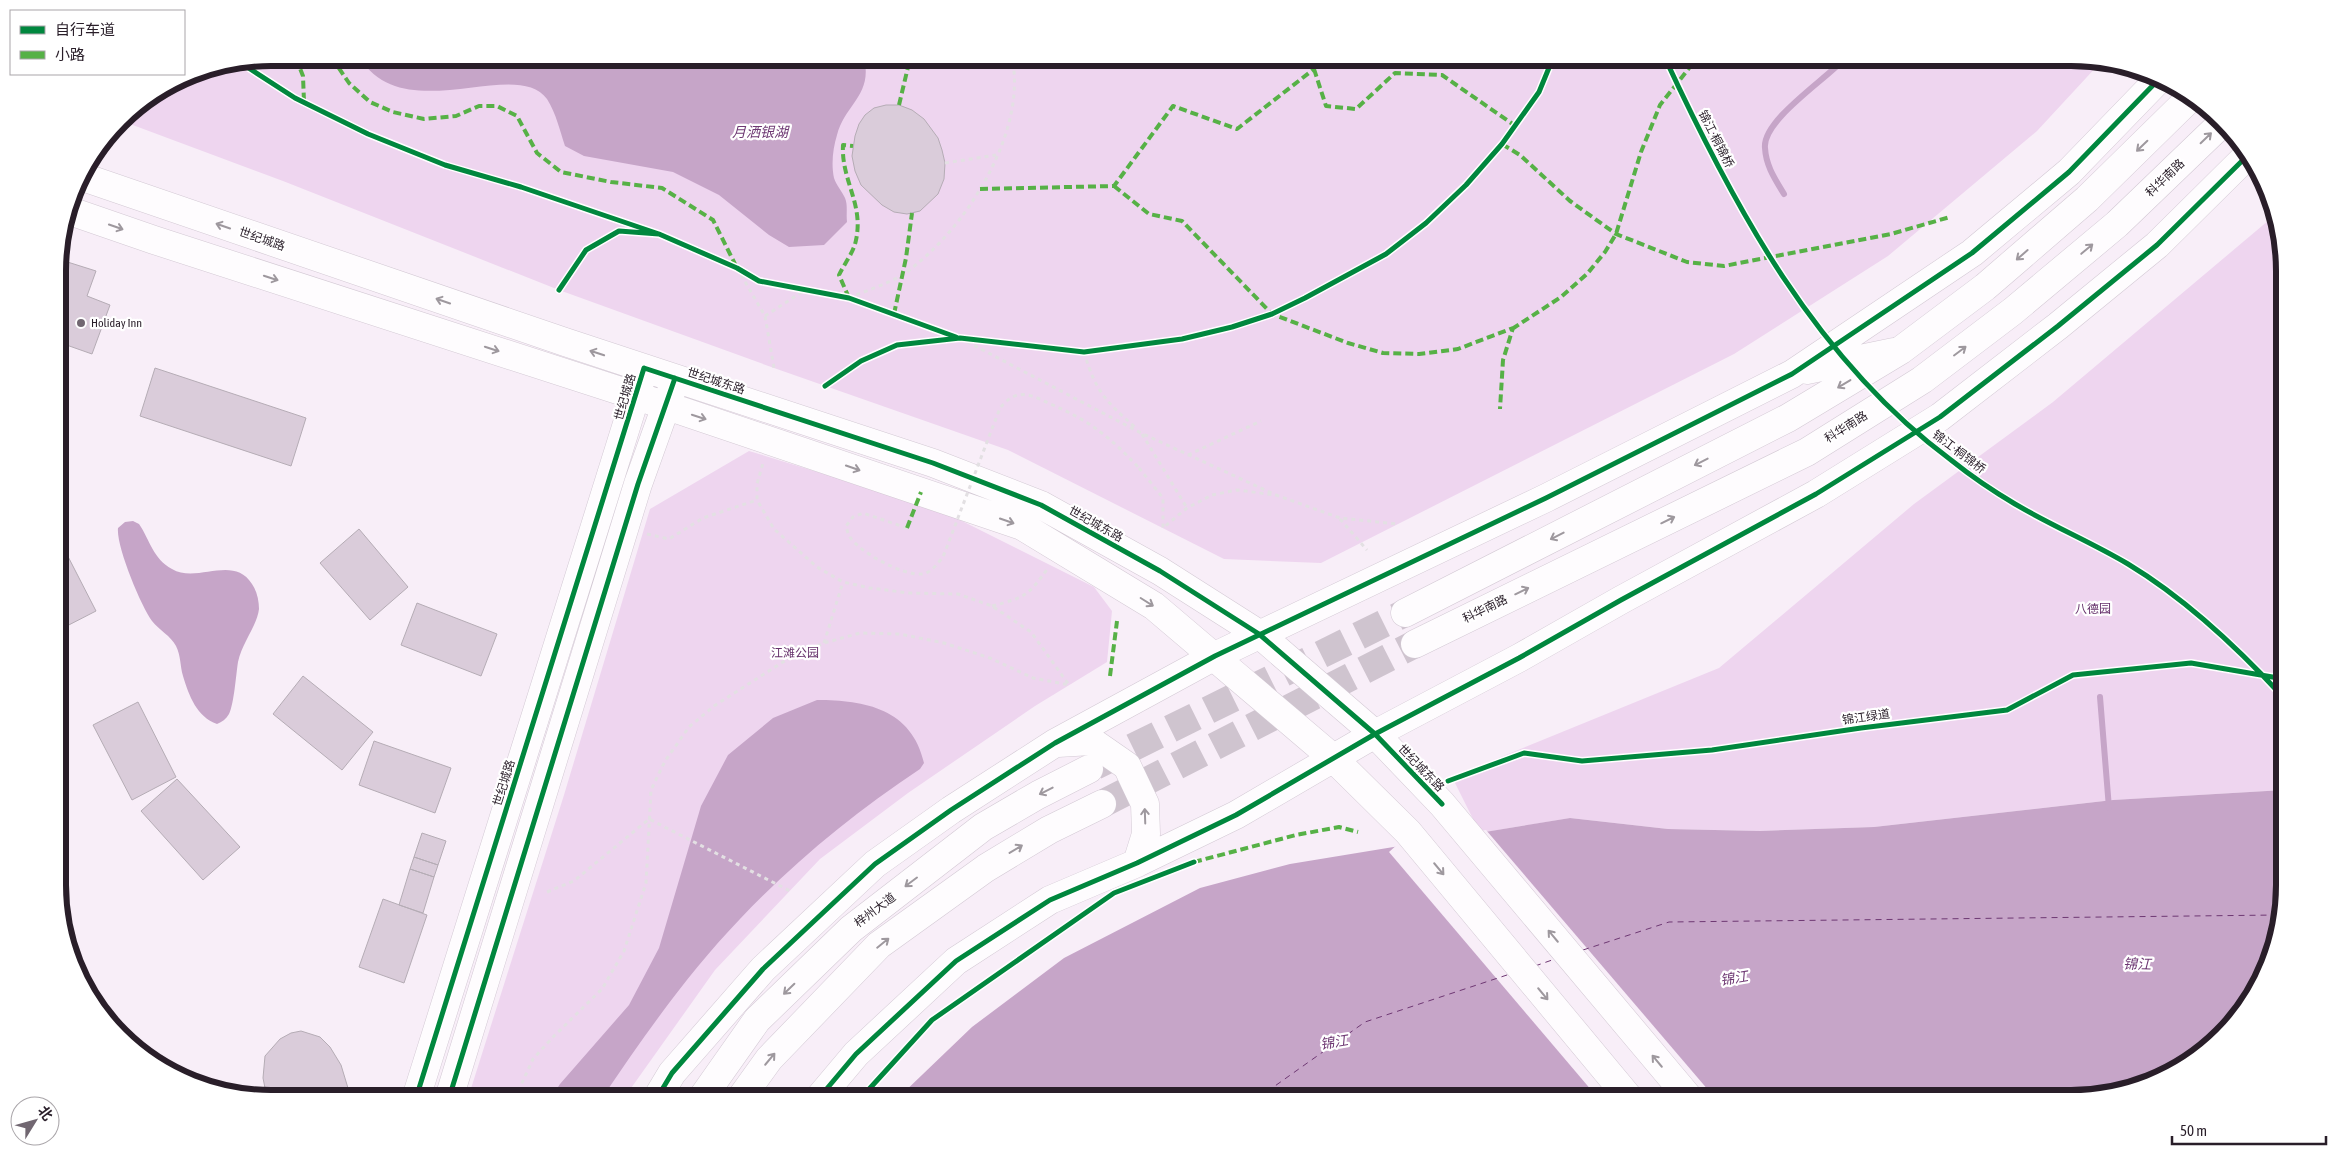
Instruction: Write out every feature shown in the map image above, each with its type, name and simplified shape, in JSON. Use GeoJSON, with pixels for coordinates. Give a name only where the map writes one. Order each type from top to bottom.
{"type":"FeatureCollection","features":[{"type":"Feature","properties":{"kind":"main road"},"geometry":{"type":"LineString","coordinates":[[662,1090],[672,1073],[762,969],[875,864],[951,810],[1055,743],[1215,656],[1546,498],[1792,374],[1972,253],[2069,172],[2154,84]]}},
{"type":"Feature","properties":{"kind":"main road"},"geometry":{"type":"LineString","coordinates":[[1405,613],[1788,418],[1901,350],[1985,287],[2087,200],[2186,102]]}},
{"type":"Feature","properties":{"kind":"main road","name":"科华南路"},"geometry":{"type":"LineString","coordinates":[[1415,644],[1807,452],[1922,380],[2013,311],[2117,224],[2217,128]]}},
{"type":"Feature","properties":{"kind":"main road"},"geometry":{"type":"LineString","coordinates":[[826,1090],[856,1054],[956,961],[1050,900],[1136,863],[1236,815],[1375,734],[1519,658],[1620,600],[1816,494],[1940,416],[2058,326],[2157,245],[2243,160]]}},
{"type":"Feature","properties":{"kind":"main road","name":"世纪城路"},"geometry":{"type":"LineString","coordinates":[[88,179],[675,378]]}},
{"type":"Feature","properties":{"kind":"main road","name":"世纪城路"},"geometry":{"type":"LineString","coordinates":[[75,213],[636,396]]}},
{"type":"Feature","properties":{"kind":"main road"},"geometry":{"type":"LineString","coordinates":[[1792,374],[1901,350]]}},
{"type":"Feature","properties":{"kind":"main road","name":"世纪城路"},"geometry":{"type":"LineString","coordinates":[[419,1090],[644,368]]}},
{"type":"Feature","properties":{"kind":"main road"},"geometry":{"type":"LineString","coordinates":[[451,1090],[638,484],[667,406],[675,378]]}},
{"type":"Feature","properties":{"kind":"main road","name":"世纪城东路"},"geometry":{"type":"LineString","coordinates":[[675,378],[933,462],[1041,505],[1160,571],[1259,634],[1375,734],[1442,804],[1682,1090]]}},
{"type":"Feature","properties":{"kind":"main road"},"geometry":{"type":"LineString","coordinates":[[636,396],[1022,526],[1154,606],[1333,758],[1408,832],[1623,1090]]}},
{"type":"Feature","properties":{"kind":"main road"},"geometry":{"type":"LineString","coordinates":[[1055,743],[1091,741],[1127,766],[1145,804],[1146,834],[1136,863]]}},
{"type":"Feature","properties":{"kind":"main road","name":"梓州大道"},"geometry":{"type":"LineString","coordinates":[[708,1090],[757,1020],[851,929],[983,827],[1038,795],[1089,769]]}},
{"type":"Feature","properties":{"kind":"main road"},"geometry":{"type":"LineString","coordinates":[[747,1090],[769,1059],[880,945],[986,868],[1049,830],[1102,804]]}},
{"type":"Feature","properties":{"kind":"path"},"geometry":{"type":"LineString","coordinates":[[849,298],[903,274],[928,254],[975,200],[996,155],[1014,99],[1012,66]]}},
{"type":"Feature","properties":{"kind":"path"},"geometry":{"type":"LineString","coordinates":[[945,163],[996,155]]}},
{"type":"Feature","properties":{"kind":"path"},"geometry":{"type":"LineString","coordinates":[[729,264],[752,276]]}},
{"type":"Feature","properties":{"kind":"path"},"geometry":{"type":"LineString","coordinates":[[737,268],[765,316],[774,368]]}},
{"type":"Feature","properties":{"kind":"path"},"geometry":{"type":"LineString","coordinates":[[796,288],[813,292]]}},
{"type":"Feature","properties":{"kind":"path"},"geometry":{"type":"LineString","coordinates":[[765,316],[805,290]]}},
{"type":"Feature","properties":{"kind":"path"},"geometry":{"type":"LineString","coordinates":[[840,297],[858,301]]}},
{"type":"Feature","properties":{"kind":"path"},"geometry":{"type":"LineString","coordinates":[[951,337],[979,340]]}},
{"type":"Feature","properties":{"kind":"path"},"geometry":{"type":"LineString","coordinates":[[960,338],[1141,433],[1276,495],[1340,518],[1397,524]]}},
{"type":"Feature","properties":{"kind":"path"},"geometry":{"type":"LineString","coordinates":[[1074,351],[1092,351]]}},
{"type":"Feature","properties":{"kind":"path"},"geometry":{"type":"LineString","coordinates":[[1084,352],[1090,373],[1103,398],[1141,433],[1187,508]]}},
{"type":"Feature","properties":{"kind":"path"},"geometry":{"type":"LineString","coordinates":[[907,528],[863,513],[853,517],[846,526],[851,538],[874,558],[910,574],[924,574],[933,569],[943,557],[1000,408],[1007,400],[1019,394],[1034,397],[1079,416],[1111,438],[1139,468],[1163,498],[1163,528],[1187,508],[1212,495],[1237,490],[1276,495]]}},
{"type":"Feature","properties":{"kind":"path"},"geometry":{"type":"LineString","coordinates":[[1188,455],[1261,421]]}},
{"type":"Feature","properties":{"kind":"path"},"geometry":{"type":"LineString","coordinates":[[519,1090],[533,1059],[602,989],[624,951],[646,883],[651,790],[665,760],[689,727],[714,706],[786,660],[824,643],[860,633],[900,634],[944,643],[990,658],[1033,678],[1068,685],[1031,632],[992,606],[958,594],[899,592],[843,582],[817,566],[774,529],[757,500],[756,484],[765,456]]}},
{"type":"Feature","properties":{"kind":"path"},"geometry":{"type":"LineString","coordinates":[[643,534],[669,539],[703,518],[757,500]]}},
{"type":"Feature","properties":{"kind":"path"},"geometry":{"type":"LineString","coordinates":[[1340,518],[1367,550]]}},
{"type":"Feature","properties":{"kind":"path"},"geometry":{"type":"LineString","coordinates":[[992,606],[1022,598],[1032,591],[1050,565]]}},
{"type":"Feature","properties":{"kind":"path"},"geometry":{"type":"LineString","coordinates":[[824,643],[843,582]]}},
{"type":"Feature","properties":{"kind":"path"},"geometry":{"type":"LineString","coordinates":[[649,819],[792,892]]}},
{"type":"Feature","properties":{"kind":"path"},"geometry":{"type":"LineString","coordinates":[[547,892],[574,881],[649,819]]}},
{"type":"Feature","properties":{"kind":"green space"},"geometry":{"type":"Polygon","coordinates":[[[271,66],[2071,66],[2095,68],[2037,131],[1888,256],[1734,354],[1321,563],[1224,559],[1008,450],[559,290],[283,181],[129,124],[157,101],[180,87],[205,77],[231,70],[271,66]]]}},
{"type":"Feature","properties":{"kind":"green space","name":"八德园"},"geometry":{"type":"Polygon","coordinates":[[[2269,220],[2276,271],[2276,790],[2113,800],[1874,827],[1760,831],[1668,829],[1570,818],[1480,833],[1452,777],[1719,668],[1914,504],[2053,402],[2269,220]]]}},
{"type":"Feature","properties":{"kind":"green space","name":"江滩公园"},"geometry":{"type":"Polygon","coordinates":[[[749,451],[938,509],[1094,587],[1112,611],[1107,662],[1035,706],[908,793],[820,859],[715,970],[630,1090],[471,1090],[564,795],[650,509],[749,451]]]}},
{"type":"Feature","properties":{"kind":"water","name":"月洒银湖"},"geometry":{"type":"Polygon","coordinates":[[[368,66],[865,66],[865,81],[862,90],[841,124],[833,156],[834,178],[846,201],[847,222],[824,245],[789,247],[769,235],[719,195],[673,172],[584,156],[565,146],[550,104],[547,99],[532,88],[511,84],[430,91],[403,88],[379,78],[368,66]]]}},
{"type":"Feature","properties":{"kind":"water"},"geometry":{"type":"Polygon","coordinates":[[[133,521],[139,524],[160,560],[172,569],[182,573],[235,571],[244,575],[255,590],[259,603],[258,615],[240,655],[231,709],[225,719],[217,724],[204,716],[195,705],[185,684],[176,646],[152,621],[136,590],[118,537],[118,528],[125,522],[133,521]]]}},
{"type":"Feature","properties":{"kind":"water"},"geometry":{"type":"Polygon","coordinates":[[[817,700],[835,700],[869,706],[884,711],[898,719],[909,730],[918,745],[924,763],[920,769],[848,821],[803,858],[740,919],[702,961],[650,1028],[607,1090],[556,1090],[629,1005],[659,948],[701,806],[728,755],[773,718],[817,700]]]}},
{"type":"Feature","properties":{"kind":"water","name":"锦江"},"geometry":{"type":"Polygon","coordinates":[[[2276,790],[2276,885],[2274,912],[2269,938],[2255,976],[2233,1010],[2206,1039],[2162,1069],[2124,1083],[2098,1088],[2071,1090],[906,1090],[972,1027],[1064,958],[1200,888],[1290,864],[1570,818],[1668,829],[1760,831],[1874,827],[2113,800],[2276,790]]]}},
{"type":"Feature","properties":{"kind":"pier"},"geometry":{"type":"Polygon","coordinates":[[[1486,830],[1708,1090],[1591,1090],[1389,852],[1399,843],[1486,830]]]}},
{"type":"Feature","properties":{"kind":"building"},"geometry":{"type":"Polygon","coordinates":[[[886,105],[899,105],[912,110],[924,119],[938,138],[942,150],[945,163],[944,179],[938,194],[920,211],[907,214],[894,212],[882,205],[861,185],[855,171],[852,156],[859,124],[865,115],[874,108],[886,105]]]}},
{"type":"Feature","properties":{"kind":"building","name":"Holiday Inn"},"geometry":{"type":"Polygon","coordinates":[[[67,262],[96,271],[87,296],[110,305],[92,354],[66,345],[67,262]]]}},
{"type":"Feature","properties":{"kind":"building"},"geometry":{"type":"Polygon","coordinates":[[[155,368],[306,418],[291,466],[140,416],[155,368]]]}},
{"type":"Feature","properties":{"kind":"building"},"geometry":{"type":"Polygon","coordinates":[[[359,529],[408,587],[370,620],[320,563],[359,529]]]}},
{"type":"Feature","properties":{"kind":"building"},"geometry":{"type":"Polygon","coordinates":[[[66,553],[96,611],[66,626],[66,553]]]}},
{"type":"Feature","properties":{"kind":"building"},"geometry":{"type":"Polygon","coordinates":[[[417,603],[497,634],[481,676],[401,645],[417,603]]]}},
{"type":"Feature","properties":{"kind":"building"},"geometry":{"type":"Polygon","coordinates":[[[303,676],[373,732],[342,770],[273,714],[303,676]]]}},
{"type":"Feature","properties":{"kind":"building"},"geometry":{"type":"Polygon","coordinates":[[[138,702],[176,777],[132,800],[93,725],[138,702]]]}},
{"type":"Feature","properties":{"kind":"building"},"geometry":{"type":"Polygon","coordinates":[[[374,741],[451,768],[435,813],[359,785],[374,741]]]}},
{"type":"Feature","properties":{"kind":"building"},"geometry":{"type":"Polygon","coordinates":[[[177,779],[240,847],[203,880],[141,811],[177,779]]]}},
{"type":"Feature","properties":{"kind":"building"},"geometry":{"type":"Polygon","coordinates":[[[422,833],[446,841],[438,865],[414,857],[422,833]]]}},
{"type":"Feature","properties":{"kind":"building"},"geometry":{"type":"Polygon","coordinates":[[[414,857],[438,865],[434,877],[410,869],[414,857]]]}},
{"type":"Feature","properties":{"kind":"building"},"geometry":{"type":"Polygon","coordinates":[[[410,869],[434,877],[423,913],[399,905],[410,869]]]}},
{"type":"Feature","properties":{"kind":"building"},"geometry":{"type":"Polygon","coordinates":[[[383,899],[427,915],[404,983],[359,967],[383,899]]]}},
{"type":"Feature","properties":{"kind":"building"},"geometry":{"type":"Polygon","coordinates":[[[301,1031],[320,1037],[330,1047],[341,1065],[349,1090],[265,1090],[263,1078],[265,1056],[280,1039],[291,1033],[301,1031]]]}},
{"type":"Feature","properties":{"kind":"waterway"},"geometry":{"type":"LineString","coordinates":[[1784,194],[1767,161],[1765,148],[1767,137],[1785,112],[1837,66]]}},
{"type":"Feature","properties":{"kind":"waterway"},"geometry":{"type":"LineString","coordinates":[[2100,697],[2109,808]]}},
{"type":"Feature","properties":{"kind":"ferry route"},"geometry":{"type":"LineString","coordinates":[[1583,950],[1669,922],[2274,915]]}},
{"type":"Feature","properties":{"kind":"ferry route"},"geometry":{"type":"LineString","coordinates":[[1535,966],[1555,959]]}},
{"type":"Feature","properties":{"kind":"ferry route"},"geometry":{"type":"LineString","coordinates":[[1269,1090],[1365,1022],[1510,974]]}},
{"type":"Feature","properties":{"kind":"tunnel"},"geometry":{"type":"LineString","coordinates":[[1095,766],[1405,613]]}},
{"type":"Feature","properties":{"kind":"tunnel"},"geometry":{"type":"LineString","coordinates":[[1102,804],[1415,644]]}},
{"type":"Feature","properties":{"kind":"marked path"},"geometry":{"type":"LineString","coordinates":[[299,66],[303,76],[304,102]]}},
{"type":"Feature","properties":{"kind":"marked path"},"geometry":{"type":"LineString","coordinates":[[337,66],[349,83],[370,102],[393,112],[424,119],[456,116],[479,106],[497,106],[517,116],[537,153],[561,172],[611,182],[662,188],[713,220],[737,268]]}},
{"type":"Feature","properties":{"kind":"marked path"},"geometry":{"type":"LineString","coordinates":[[899,105],[908,66]]}},
{"type":"Feature","properties":{"kind":"marked path"},"geometry":{"type":"LineString","coordinates":[[980,189],[1114,186],[1173,106],[1237,129],[1314,69],[1313,66]]}},
{"type":"Feature","properties":{"kind":"marked path"},"geometry":{"type":"LineString","coordinates":[[1512,329],[1561,297],[1587,274],[1605,252],[1616,234],[1641,152],[1660,105],[1691,66]]}},
{"type":"Feature","properties":{"kind":"marked path"},"geometry":{"type":"LineString","coordinates":[[1314,69],[1326,106],[1356,109],[1395,73],[1442,75],[1514,125]]}},
{"type":"Feature","properties":{"kind":"marked path"},"geometry":{"type":"LineString","coordinates":[[1502,144],[1520,155],[1570,201],[1616,234],[1687,262],[1724,266],[1891,234],[1950,217]]}},
{"type":"Feature","properties":{"kind":"marked path"},"geometry":{"type":"LineString","coordinates":[[849,298],[839,275],[853,249],[858,227],[855,203],[843,158],[843,145],[853,146]]}},
{"type":"Feature","properties":{"kind":"marked path"},"geometry":{"type":"LineString","coordinates":[[1114,186],[1149,214],[1182,221],[1272,314],[1348,343],[1383,353],[1419,354],[1458,349],[1513,328],[1503,360],[1500,409]]}},
{"type":"Feature","properties":{"kind":"marked path"},"geometry":{"type":"LineString","coordinates":[[894,314],[906,258],[912,213]]}},
{"type":"Feature","properties":{"kind":"marked path"},"geometry":{"type":"LineString","coordinates":[[907,528],[921,492]]}},
{"type":"Feature","properties":{"kind":"marked path"},"geometry":{"type":"LineString","coordinates":[[1110,676],[1117,621]]}},
{"type":"Feature","properties":{"kind":"marked path"},"geometry":{"type":"LineString","coordinates":[[1194,862],[1296,835],[1339,827],[1358,832]]}},
{"type":"Feature","properties":{"kind":"cycle path"},"geometry":{"type":"LineString","coordinates":[[825,386],[861,361],[897,345],[960,338],[1084,352],[1182,339],[1232,327],[1272,314],[1386,254],[1426,223],[1466,185],[1502,144],[1539,92],[1550,66]]}},
{"type":"Feature","properties":{"kind":"cycle path","name":"锦江·桐锦桥"},"geometry":{"type":"LineString","coordinates":[[1669,66],[1720,170],[1750,224],[1783,277],[1819,328],[1859,376],[1903,420],[1982,483],[2029,512],[2128,564],[2170,593],[2230,643],[2276,690]]}},
{"type":"Feature","properties":{"kind":"cycle path"},"geometry":{"type":"LineString","coordinates":[[248,68],[295,98],[368,134],[445,165],[521,187],[659,234]]}},
{"type":"Feature","properties":{"kind":"cycle path"},"geometry":{"type":"LineString","coordinates":[[662,1090],[672,1073],[763,969],[875,864],[951,810],[1055,743],[1215,656],[1546,498],[1792,374],[1972,253],[2069,172],[2154,84]]}},
{"type":"Feature","properties":{"kind":"cycle path","name":"锦江·桐锦桥"},"geometry":{"type":"LineString","coordinates":[[826,1090],[856,1054],[956,961],[1050,900],[1137,863],[1236,815],[1375,734],[1519,658],[1816,494],[1940,417],[2058,326],[2157,245],[2243,160]]}},
{"type":"Feature","properties":{"kind":"cycle path"},"geometry":{"type":"LineString","coordinates":[[559,290],[586,250],[619,231],[659,234],[737,268],[759,281],[849,298],[956,337]]}},
{"type":"Feature","properties":{"kind":"cycle path"},"geometry":{"type":"LineString","coordinates":[[418,1090],[644,368],[933,463],[1041,505],[1160,571],[1259,634],[1375,734],[1442,804]]}},
{"type":"Feature","properties":{"kind":"cycle path"},"geometry":{"type":"LineString","coordinates":[[451,1090],[638,484],[675,378]]}},
{"type":"Feature","properties":{"kind":"cycle path","name":"锦江绿道"},"geometry":{"type":"LineString","coordinates":[[1448,781],[1524,753],[1582,761],[1712,750],[1861,728],[2007,710],[2073,675],[2191,663],[2276,678]]}},
{"type":"Feature","properties":{"kind":"cycle path"},"geometry":{"type":"LineString","coordinates":[[868,1090],[932,1020],[1114,893],[1194,862]]}},
{"type":"Feature","properties":{"kind":"place","name":"Holiday Inn"},"geometry":{"type":"Point","coordinates":[81,323]}}]}
